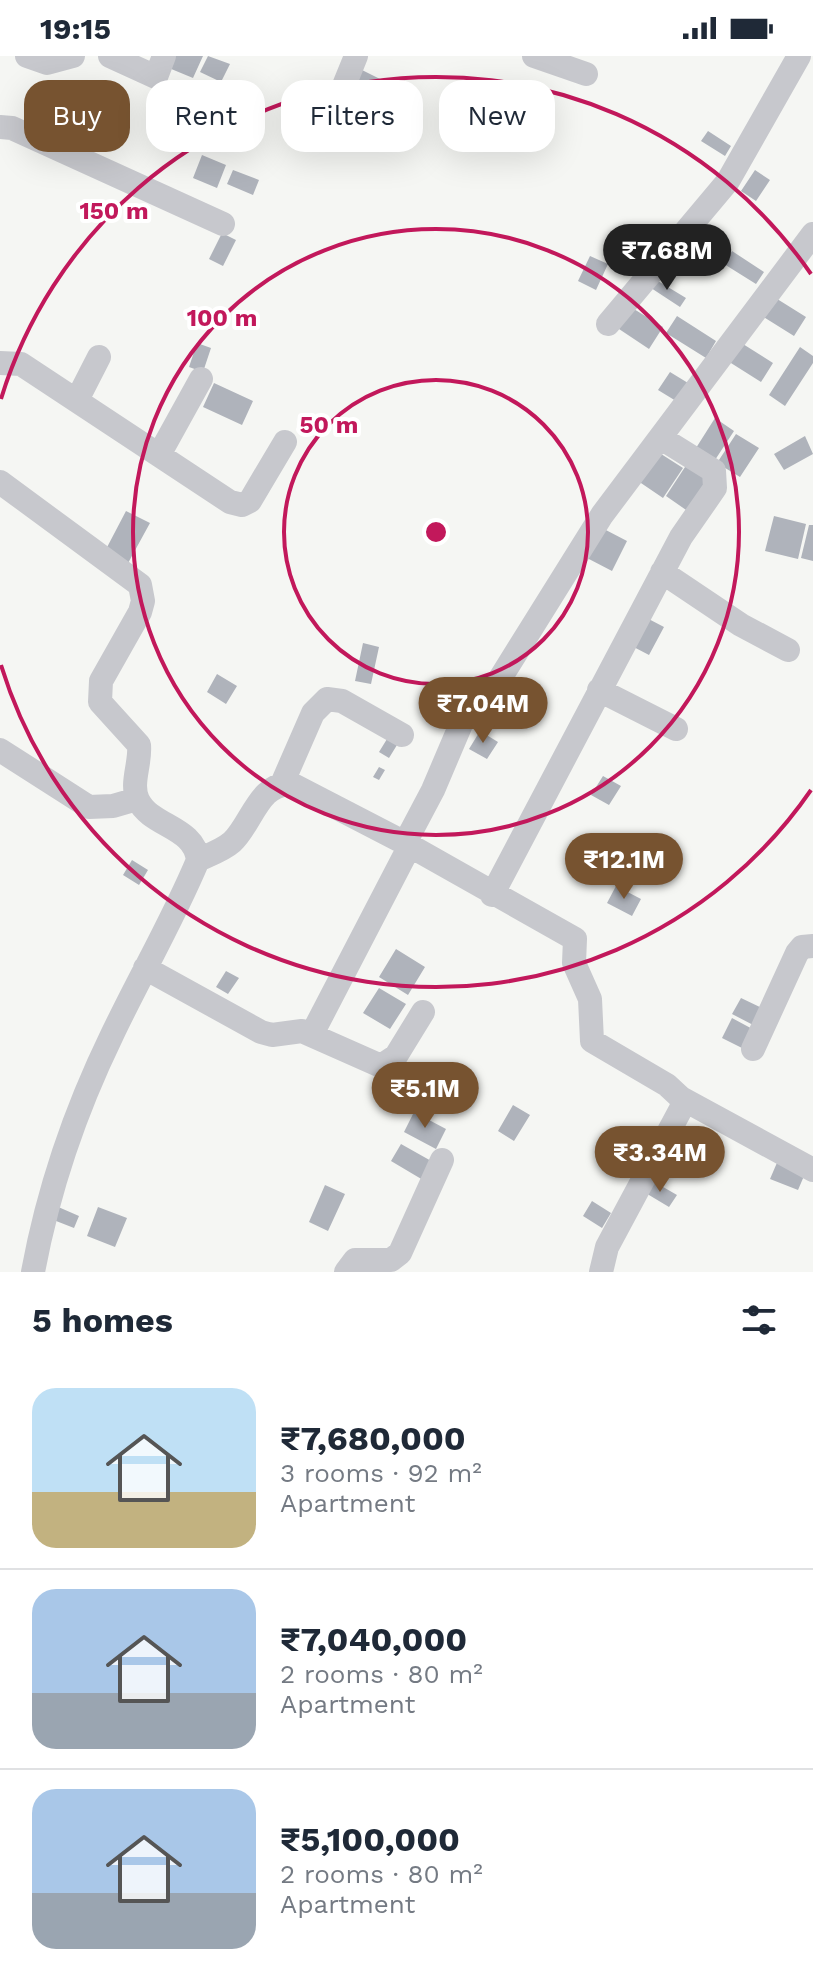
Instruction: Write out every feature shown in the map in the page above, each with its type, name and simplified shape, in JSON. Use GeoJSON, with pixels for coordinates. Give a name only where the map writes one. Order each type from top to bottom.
{"type":"FeatureCollection","features":[{"type":"Feature","properties":{"kind":"street"},"geometry":{"type":"LineString","coordinates":[[27,56],[47,63],[73,56]]}},
{"type":"Feature","properties":{"kind":"street"},"geometry":{"type":"LineString","coordinates":[[110,56],[156,77],[164,56]]}},
{"type":"Feature","properties":{"kind":"street"},"geometry":{"type":"LineString","coordinates":[[346,80],[356,56]]}},
{"type":"Feature","properties":{"kind":"street"},"geometry":{"type":"LineString","coordinates":[[534,56],[586,74]]}},
{"type":"Feature","properties":{"kind":"street"},"geometry":{"type":"LineString","coordinates":[[608,324],[728,181],[799,56]]}},
{"type":"Feature","properties":{"kind":"street"},"geometry":{"type":"LineString","coordinates":[[0,127],[12,128],[223,224]]}},
{"type":"Feature","properties":{"kind":"street"},"geometry":{"type":"LineString","coordinates":[[312,1034],[406,853],[405,843],[433,790],[470,703],[501,678],[602,515],[813,234]]}},
{"type":"Feature","properties":{"kind":"street"},"geometry":{"type":"LineString","coordinates":[[77,400],[99,357]]}},
{"type":"Feature","properties":{"kind":"street"},"geometry":{"type":"LineString","coordinates":[[0,363],[21,364],[207,488],[242,505],[259,490],[285,442]]}},
{"type":"Feature","properties":{"kind":"street"},"geometry":{"type":"LineString","coordinates":[[159,455],[201,379]]}},
{"type":"Feature","properties":{"kind":"street"},"geometry":{"type":"LineString","coordinates":[[492,895],[662,572],[717,480],[714,471],[661,438]]}},
{"type":"Feature","properties":{"kind":"street"},"geometry":{"type":"LineString","coordinates":[[0,482],[132,577],[143,592],[140,612],[106,671],[99,693],[105,710],[131,733],[139,745],[137,799],[141,806],[189,839],[197,849],[198,860],[110,1038],[41,1225],[33,1272]]}},
{"type":"Feature","properties":{"kind":"street"},"geometry":{"type":"LineString","coordinates":[[662,572],[741,625],[788,650]]}},
{"type":"Feature","properties":{"kind":"street"},"geometry":{"type":"LineString","coordinates":[[599,690],[676,729]]}},
{"type":"Feature","properties":{"kind":"street"},"geometry":{"type":"LineString","coordinates":[[198,860],[230,844],[266,793],[282,784],[313,713],[327,699],[342,701],[402,735]]}},
{"type":"Feature","properties":{"kind":"street"},"geometry":{"type":"LineString","coordinates":[[0,750],[89,807],[113,806],[137,799]]}},
{"type":"Feature","properties":{"kind":"street"},"geometry":{"type":"LineString","coordinates":[[282,784],[307,790],[575,939],[574,963],[590,999],[592,1041],[667,1085],[681,1098],[813,1170]]}},
{"type":"Feature","properties":{"kind":"street"},"geometry":{"type":"LineString","coordinates":[[753,1049],[797,953],[802,947],[813,946]]}},
{"type":"Feature","properties":{"kind":"street"},"geometry":{"type":"LineString","coordinates":[[145,968],[261,1032],[272,1035],[302,1031],[381,1066],[396,1056],[423,1012]]}},
{"type":"Feature","properties":{"kind":"street"},"geometry":{"type":"LineString","coordinates":[[601,1272],[607,1247],[682,1107],[681,1098]]}},
{"type":"Feature","properties":{"kind":"street"},"geometry":{"type":"LineString","coordinates":[[346,1272],[355,1260],[391,1260],[400,1253],[442,1160]]}},
{"type":"Feature","properties":{"kind":"building"},"geometry":{"type":"Polygon","coordinates":[[[168,56],[203,56],[193,78],[164,66],[168,56]]]}},
{"type":"Feature","properties":{"kind":"building"},"geometry":{"type":"Polygon","coordinates":[[[208,56],[230,64],[222,80],[200,72],[208,56]]]}},
{"type":"Feature","properties":{"kind":"building"},"geometry":{"type":"Polygon","coordinates":[[[362,70],[382,80],[357,80],[362,70]]]}},
{"type":"Feature","properties":{"kind":"building"},"geometry":{"type":"Polygon","coordinates":[[[708,131],[731,146],[725,156],[701,141],[708,131]]]}},
{"type":"Feature","properties":{"kind":"building"},"geometry":{"type":"Polygon","coordinates":[[[202,155],[226,165],[217,188],[193,178],[202,155]]]}},
{"type":"Feature","properties":{"kind":"building"},"geometry":{"type":"Polygon","coordinates":[[[233,170],[259,180],[253,195],[227,184],[233,170]]]}},
{"type":"Feature","properties":{"kind":"building"},"geometry":{"type":"Polygon","coordinates":[[[755,170],[770,180],[756,201],[741,191],[755,170]]]}},
{"type":"Feature","properties":{"kind":"building"},"geometry":{"type":"Polygon","coordinates":[[[222,233],[236,240],[223,266],[209,259],[222,233]]]}},
{"type":"Feature","properties":{"kind":"building"},"geometry":{"type":"Polygon","coordinates":[[[732,251],[764,272],[756,284],[724,264],[732,251]]]}},
{"type":"Feature","properties":{"kind":"building"},"geometry":{"type":"Polygon","coordinates":[[[590,256],[608,264],[596,290],[578,281],[590,256]]]}},
{"type":"Feature","properties":{"kind":"building"},"geometry":{"type":"Polygon","coordinates":[[[653,278],[686,298],[680,307],[648,286],[653,278]]]}},
{"type":"Feature","properties":{"kind":"building"},"geometry":{"type":"Polygon","coordinates":[[[774,297],[806,317],[794,336],[762,316],[774,297]]]}},
{"type":"Feature","properties":{"kind":"building"},"geometry":{"type":"Polygon","coordinates":[[[629,306],[663,327],[649,349],[616,327],[629,306]]]}},
{"type":"Feature","properties":{"kind":"building"},"geometry":{"type":"Polygon","coordinates":[[[677,316],[716,341],[706,358],[666,333],[677,316]]]}},
{"type":"Feature","properties":{"kind":"building"},"geometry":{"type":"Polygon","coordinates":[[[735,339],[773,363],[761,382],[723,358],[735,339]]]}},
{"type":"Feature","properties":{"kind":"building"},"geometry":{"type":"Polygon","coordinates":[[[197,343],[211,348],[203,372],[189,367],[197,343]]]}},
{"type":"Feature","properties":{"kind":"building"},"geometry":{"type":"Polygon","coordinates":[[[800,347],[813,356],[813,363],[785,406],[769,395],[800,347]]]}},
{"type":"Feature","properties":{"kind":"building"},"geometry":{"type":"Polygon","coordinates":[[[670,372],[688,383],[676,401],[658,390],[670,372]]]}},
{"type":"Feature","properties":{"kind":"building"},"geometry":{"type":"Polygon","coordinates":[[[214,383],[253,401],[242,425],[203,407],[214,383]]]}},
{"type":"Feature","properties":{"kind":"building"},"geometry":{"type":"Polygon","coordinates":[[[715,418],[734,431],[715,460],[696,448],[715,418]]]}},
{"type":"Feature","properties":{"kind":"building"},"geometry":{"type":"Polygon","coordinates":[[[736,434],[759,448],[740,477],[717,463],[736,434]]]}},
{"type":"Feature","properties":{"kind":"building"},"geometry":{"type":"Polygon","coordinates":[[[805,436],[813,454],[784,470],[774,454],[805,436]]]}},
{"type":"Feature","properties":{"kind":"building"},"geometry":{"type":"Polygon","coordinates":[[[658,452],[683,468],[663,498],[638,481],[658,452]]]}},
{"type":"Feature","properties":{"kind":"building"},"geometry":{"type":"Polygon","coordinates":[[[687,464],[710,479],[689,512],[666,496],[687,464]]]}},
{"type":"Feature","properties":{"kind":"building"},"geometry":{"type":"Polygon","coordinates":[[[126,511],[150,523],[127,565],[104,553],[126,511]]]}},
{"type":"Feature","properties":{"kind":"building"},"geometry":{"type":"Polygon","coordinates":[[[774,516],[806,524],[798,559],[765,551],[774,516]]]}},
{"type":"Feature","properties":{"kind":"building"},"geometry":{"type":"Polygon","coordinates":[[[809,525],[813,525],[813,561],[801,558],[809,525]]]}},
{"type":"Feature","properties":{"kind":"building"},"geometry":{"type":"Polygon","coordinates":[[[602,528],[627,541],[612,571],[587,558],[602,528]]]}},
{"type":"Feature","properties":{"kind":"building"},"geometry":{"type":"Polygon","coordinates":[[[641,615],[664,627],[649,655],[626,643],[641,615]]]}},
{"type":"Feature","properties":{"kind":"building"},"geometry":{"type":"Polygon","coordinates":[[[363,643],[379,647],[371,684],[355,681],[363,643]]]}},
{"type":"Feature","properties":{"kind":"building"},"geometry":{"type":"Polygon","coordinates":[[[217,674],[237,686],[226,704],[207,692],[217,674]]]}},
{"type":"Feature","properties":{"kind":"building"},"geometry":{"type":"Polygon","coordinates":[[[480,731],[498,742],[487,759],[469,749],[480,731]]]}},
{"type":"Feature","properties":{"kind":"building"},"geometry":{"type":"Polygon","coordinates":[[[387,739],[397,745],[389,758],[379,752],[387,739]]]}},
{"type":"Feature","properties":{"kind":"building"},"geometry":{"type":"Polygon","coordinates":[[[379,767],[385,770],[379,780],[373,777],[379,767]]]}},
{"type":"Feature","properties":{"kind":"building"},"geometry":{"type":"Polygon","coordinates":[[[603,776],[621,786],[609,805],[591,795],[603,776]]]}},
{"type":"Feature","properties":{"kind":"building"},"geometry":{"type":"Polygon","coordinates":[[[132,860],[148,870],[139,885],[123,875],[132,860]]]}},
{"type":"Feature","properties":{"kind":"building"},"geometry":{"type":"Polygon","coordinates":[[[616,886],[641,899],[632,916],[607,903],[616,886]]]}},
{"type":"Feature","properties":{"kind":"building"},"geometry":{"type":"Polygon","coordinates":[[[396,949],[425,967],[408,995],[379,977],[396,949]]]}},
{"type":"Feature","properties":{"kind":"building"},"geometry":{"type":"Polygon","coordinates":[[[226,971],[239,978],[228,994],[216,987],[226,971]]]}},
{"type":"Feature","properties":{"kind":"building"},"geometry":{"type":"Polygon","coordinates":[[[379,988],[406,1004],[390,1029],[363,1013],[379,988]]]}},
{"type":"Feature","properties":{"kind":"building"},"geometry":{"type":"Polygon","coordinates":[[[741,998],[766,1010],[757,1027],[732,1014],[741,998]]]}},
{"type":"Feature","properties":{"kind":"building"},"geometry":{"type":"Polygon","coordinates":[[[732,1018],[758,1032],[748,1051],[722,1038],[732,1018]]]}},
{"type":"Feature","properties":{"kind":"building"},"geometry":{"type":"Polygon","coordinates":[[[513,1105],[530,1115],[514,1141],[498,1131],[513,1105]]]}},
{"type":"Feature","properties":{"kind":"building"},"geometry":{"type":"Polygon","coordinates":[[[414,1112],[446,1129],[436,1149],[404,1132],[414,1112]]]}},
{"type":"Feature","properties":{"kind":"building"},"geometry":{"type":"Polygon","coordinates":[[[401,1144],[433,1162],[423,1180],[391,1161],[401,1144]]]}},
{"type":"Feature","properties":{"kind":"building"},"geometry":{"type":"Polygon","coordinates":[[[779,1158],[807,1169],[798,1190],[770,1179],[779,1158]]]}},
{"type":"Feature","properties":{"kind":"building"},"geometry":{"type":"Polygon","coordinates":[[[651,1180],[677,1195],[669,1207],[644,1192],[651,1180]]]}},
{"type":"Feature","properties":{"kind":"building"},"geometry":{"type":"Polygon","coordinates":[[[325,1185],[345,1194],[328,1231],[309,1222],[325,1185]]]}},
{"type":"Feature","properties":{"kind":"building"},"geometry":{"type":"Polygon","coordinates":[[[592,1201],[611,1213],[602,1228],[583,1216],[592,1201]]]}},
{"type":"Feature","properties":{"kind":"building"},"geometry":{"type":"Polygon","coordinates":[[[56,1206],[79,1216],[74,1228],[51,1219],[56,1206]]]}},
{"type":"Feature","properties":{"kind":"building"},"geometry":{"type":"Polygon","coordinates":[[[98,1207],[127,1218],[115,1247],[87,1236],[98,1207]]]}}]}
